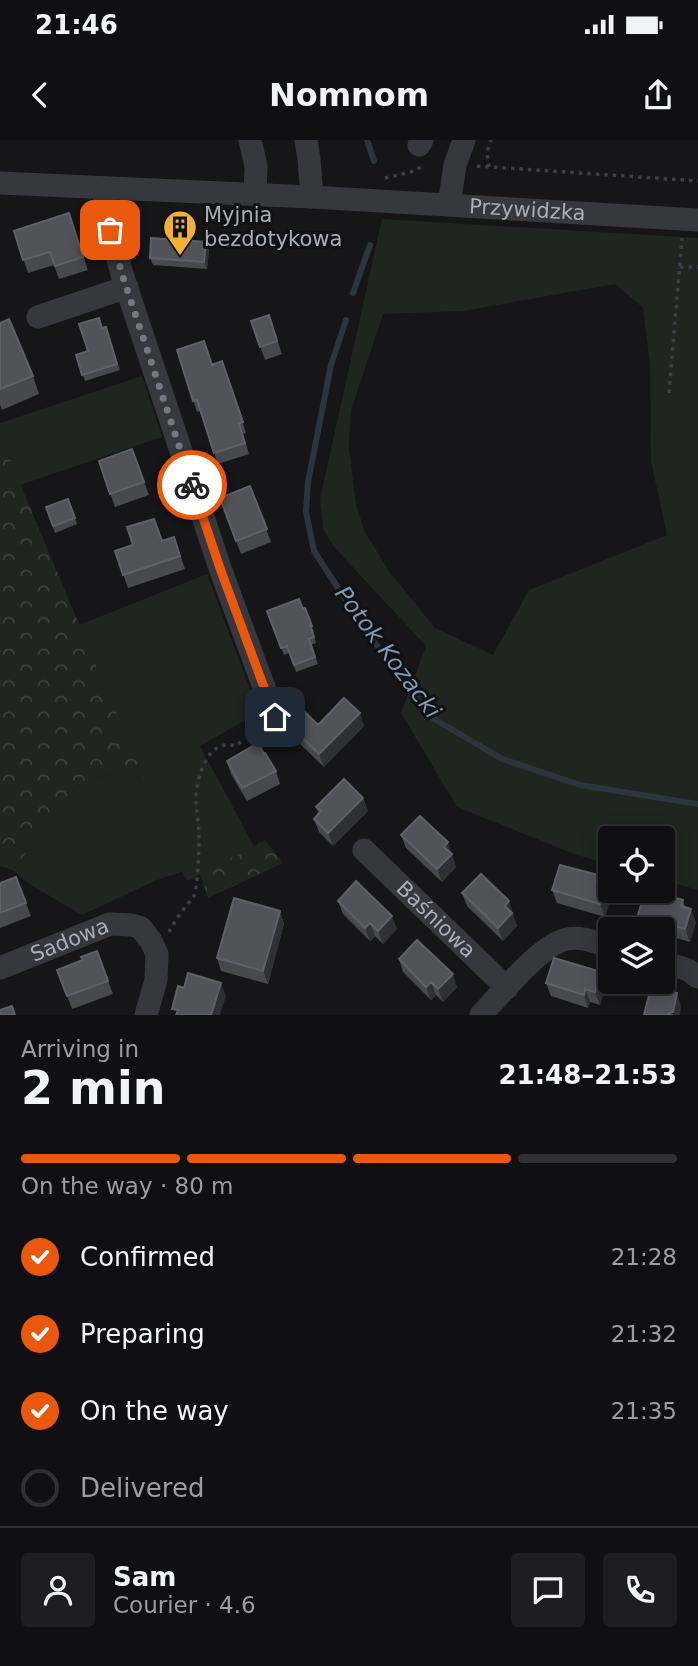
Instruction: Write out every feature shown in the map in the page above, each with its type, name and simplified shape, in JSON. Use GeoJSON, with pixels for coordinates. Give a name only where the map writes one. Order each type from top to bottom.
{"type":"FeatureCollection","features":[{"type":"Feature","properties":{"kind":"street"},"geometry":{"type":"LineString","coordinates":[[250,140],[256,166],[255,194]]}},
{"type":"Feature","properties":{"kind":"street"},"geometry":{"type":"LineString","coordinates":[[306,140],[312,197]]}},
{"type":"Feature","properties":{"kind":"street"},"geometry":{"type":"LineString","coordinates":[[449,205],[455,165],[464,140]]}},
{"type":"Feature","properties":{"kind":"street","name":"Przywidzka"},"geometry":{"type":"LineString","coordinates":[[0,183],[357,199],[691,219]]}},
{"type":"Feature","properties":{"kind":"street"},"geometry":{"type":"LineString","coordinates":[[107,188],[103,208],[127,287],[221,571],[275,717],[258,727]]}},
{"type":"Feature","properties":{"kind":"street"},"geometry":{"type":"LineString","coordinates":[[38,317],[127,287]]}},
{"type":"Feature","properties":{"kind":"street","name":"Baśniowa"},"geometry":{"type":"LineString","coordinates":[[363,850],[507,988]]}},
{"type":"Feature","properties":{"kind":"street","name":"Sadowa"},"geometry":{"type":"LineString","coordinates":[[0,968],[110,924],[132,925],[146,935]]}},
{"type":"Feature","properties":{"kind":"street"},"geometry":{"type":"LineString","coordinates":[[146,935],[157,954],[156,980],[146,1015]]}},
{"type":"Feature","properties":{"kind":"street"},"geometry":{"type":"LineString","coordinates":[[481,1015],[548,947],[566,939],[581,939],[598,944]]}},
{"type":"Feature","properties":{"kind":"street"},"geometry":{"type":"LineString","coordinates":[[675,965],[698,977]]}},
{"type":"Feature","properties":{"kind":"path"},"geometry":{"type":"LineString","coordinates":[[491,140],[486,152],[489,167],[698,181]]}},
{"type":"Feature","properties":{"kind":"path"},"geometry":{"type":"LineString","coordinates":[[383,178],[411,172],[424,149]]}},
{"type":"Feature","properties":{"kind":"path"},"geometry":{"type":"LineString","coordinates":[[670,393],[680,267],[691,219]]}},
{"type":"Feature","properties":{"kind":"path"},"geometry":{"type":"LineString","coordinates":[[680,267],[698,267]]}},
{"type":"Feature","properties":{"kind":"path"},"geometry":{"type":"LineString","coordinates":[[146,935],[167,936],[193,897],[198,864],[196,794],[200,772],[209,754],[215,749],[229,744],[236,746]]}},
{"type":"Feature","properties":{"kind":"green space"},"geometry":{"type":"Polygon","coordinates":[[[382,219],[698,238],[698,890],[675,883],[675,826],[598,826],[598,861],[457,807],[401,713],[426,646],[334,547],[323,529],[320,499],[382,219]],[[615,284],[463,311],[383,314],[351,410],[349,447],[356,505],[365,532],[389,571],[435,628],[493,655],[529,590],[667,535],[651,461],[650,365],[643,308],[615,284]]]}},
{"type":"Feature","properties":{"kind":"green space"},"geometry":{"type":"Polygon","coordinates":[[[142,376],[162,437],[20,485],[0,436],[0,423],[142,376]]]}},
{"type":"Feature","properties":{"kind":"green space"},"geometry":{"type":"Polygon","coordinates":[[[0,436],[144,779],[123,769],[77,786],[13,870],[0,866],[0,436]]]}},
{"type":"Feature","properties":{"kind":"green space"},"geometry":{"type":"Polygon","coordinates":[[[207,574],[255,703],[253,716],[200,746],[254,846],[187,881],[182,872],[157,880],[82,915],[31,885],[13,870],[77,786],[123,769],[143,778],[79,625],[207,574]]]}},
{"type":"Feature","properties":{"kind":"green space"},"geometry":{"type":"Polygon","coordinates":[[[265,840],[283,863],[208,898],[200,874],[265,840]]]}},
{"type":"Feature","properties":{"kind":"building"},"geometry":{"type":"Polygon","coordinates":[[[69,213],[83,257],[55,266],[50,252],[23,260],[14,231],[69,213]]]}},
{"type":"Feature","properties":{"kind":"building","name":"Myjnia bezdotykowa"},"geometry":{"type":"Polygon","coordinates":[[[151,238],[206,242],[204,262],[150,258],[151,238]]]}},
{"type":"Feature","properties":{"kind":"building"},"geometry":{"type":"Polygon","coordinates":[[[269,315],[277,341],[260,347],[251,321],[269,315]]]}},
{"type":"Feature","properties":{"kind":"building"},"geometry":{"type":"Polygon","coordinates":[[[99,318],[102,328],[106,327],[117,364],[82,375],[76,355],[88,351],[79,324],[99,318]]]}},
{"type":"Feature","properties":{"kind":"building"},"geometry":{"type":"Polygon","coordinates":[[[9,319],[33,376],[0,389],[0,323],[9,319]]]}},
{"type":"Feature","properties":{"kind":"building"},"geometry":{"type":"Polygon","coordinates":[[[204,341],[212,365],[222,361],[243,422],[239,424],[245,443],[214,453],[197,400],[193,401],[177,350],[204,341]]]}},
{"type":"Feature","properties":{"kind":"building"},"geometry":{"type":"Polygon","coordinates":[[[132,449],[144,482],[110,494],[99,461],[132,449]]]}},
{"type":"Feature","properties":{"kind":"building"},"geometry":{"type":"Polygon","coordinates":[[[250,486],[267,529],[236,541],[220,498],[250,486]]]}},
{"type":"Feature","properties":{"kind":"building"},"geometry":{"type":"Polygon","coordinates":[[[68,499],[75,518],[53,526],[46,507],[68,499]]]}},
{"type":"Feature","properties":{"kind":"building"},"geometry":{"type":"Polygon","coordinates":[[[154,519],[162,541],[174,537],[180,556],[123,575],[115,551],[133,545],[127,527],[154,519]]]}},
{"type":"Feature","properties":{"kind":"building"},"geometry":{"type":"Polygon","coordinates":[[[299,599],[312,626],[314,637],[309,639],[315,657],[294,665],[287,646],[281,648],[267,611],[299,599]]]}},
{"type":"Feature","properties":{"kind":"building"},"geometry":{"type":"Polygon","coordinates":[[[344,698],[360,713],[319,754],[290,726],[304,711],[318,725],[344,698]]]}},
{"type":"Feature","properties":{"kind":"building"},"geometry":{"type":"Polygon","coordinates":[[[258,743],[276,771],[242,788],[227,761],[258,743]]]}},
{"type":"Feature","properties":{"kind":"building"},"geometry":{"type":"Polygon","coordinates":[[[344,779],[363,798],[328,833],[314,819],[321,811],[316,807],[344,779]]]}},
{"type":"Feature","properties":{"kind":"building"},"geometry":{"type":"Polygon","coordinates":[[[420,816],[448,842],[444,847],[452,854],[437,869],[401,835],[420,816]]]}},
{"type":"Feature","properties":{"kind":"building"},"geometry":{"type":"Polygon","coordinates":[[[560,865],[598,875],[596,881],[598,903],[600,903],[600,904],[552,890],[560,865]]]}},
{"type":"Feature","properties":{"kind":"building"},"geometry":{"type":"Polygon","coordinates":[[[481,874],[509,901],[505,906],[512,913],[498,928],[462,893],[481,874]]]}},
{"type":"Feature","properties":{"kind":"building"},"geometry":{"type":"Polygon","coordinates":[[[16,877],[26,903],[0,913],[0,883],[16,877]]]}},
{"type":"Feature","properties":{"kind":"building"},"geometry":{"type":"Polygon","coordinates":[[[356,881],[392,916],[378,931],[370,923],[365,928],[338,901],[356,881]]]}},
{"type":"Feature","properties":{"kind":"building"},"geometry":{"type":"Polygon","coordinates":[[[234,898],[280,911],[263,971],[217,958],[234,898]]]}},
{"type":"Feature","properties":{"kind":"building"},"geometry":{"type":"Polygon","coordinates":[[[675,898],[683,900],[681,906],[691,909],[685,929],[675,926],[675,917],[638,915],[642,903],[675,903],[675,898]]]}},
{"type":"Feature","properties":{"kind":"building"},"geometry":{"type":"Polygon","coordinates":[[[417,940],[453,974],[438,989],[431,982],[426,987],[399,959],[417,940]]]}},
{"type":"Feature","properties":{"kind":"building"},"geometry":{"type":"Polygon","coordinates":[[[97,951],[108,981],[67,996],[57,970],[83,960],[81,957],[97,951]]]}},
{"type":"Feature","properties":{"kind":"building"},"geometry":{"type":"Polygon","coordinates":[[[554,958],[598,971],[595,992],[585,989],[584,995],[546,983],[554,958]]]}},
{"type":"Feature","properties":{"kind":"building"},"geometry":{"type":"Polygon","coordinates":[[[188,973],[221,983],[211,1015],[176,1015],[178,1010],[172,1009],[178,986],[184,988],[188,973]]]}},
{"type":"Feature","properties":{"kind":"building"},"geometry":{"type":"Polygon","coordinates":[[[677,993],[673,1012],[667,1014],[673,1015],[644,1015],[649,994],[677,993]]]}},
{"type":"Feature","properties":{"kind":"building"},"geometry":{"type":"Polygon","coordinates":[[[12,1006],[15,1015],[0,1015],[0,1010],[12,1006]]]}},
{"type":"Feature","properties":{"kind":"waterway","name":"Potok Kozacki"},"geometry":{"type":"LineString","coordinates":[[367,140],[374,161]]}},
{"type":"Feature","properties":{"kind":"waterway","name":"Potok Kozacki"},"geometry":{"type":"LineString","coordinates":[[353,293],[370,245]]}},
{"type":"Feature","properties":{"kind":"waterway","name":"Potok Kozacki"},"geometry":{"type":"LineString","coordinates":[[346,320],[331,365],[308,482],[306,512],[314,551],[368,634],[431,717],[502,759],[580,785],[698,804]]}},
{"type":"Feature","properties":{"kind":"way so far"},"geometry":{"type":"LineString","coordinates":[[110,230],[192,485]]}},
{"type":"Feature","properties":{"kind":"place","name":"Myjnia bezdotykowa"},"geometry":{"type":"Point","coordinates":[180,257]}},
{"type":"Feature","properties":{"kind":"route"},"geometry":{"type":"LineString","coordinates":[[192,485],[275,717]]}}]}
